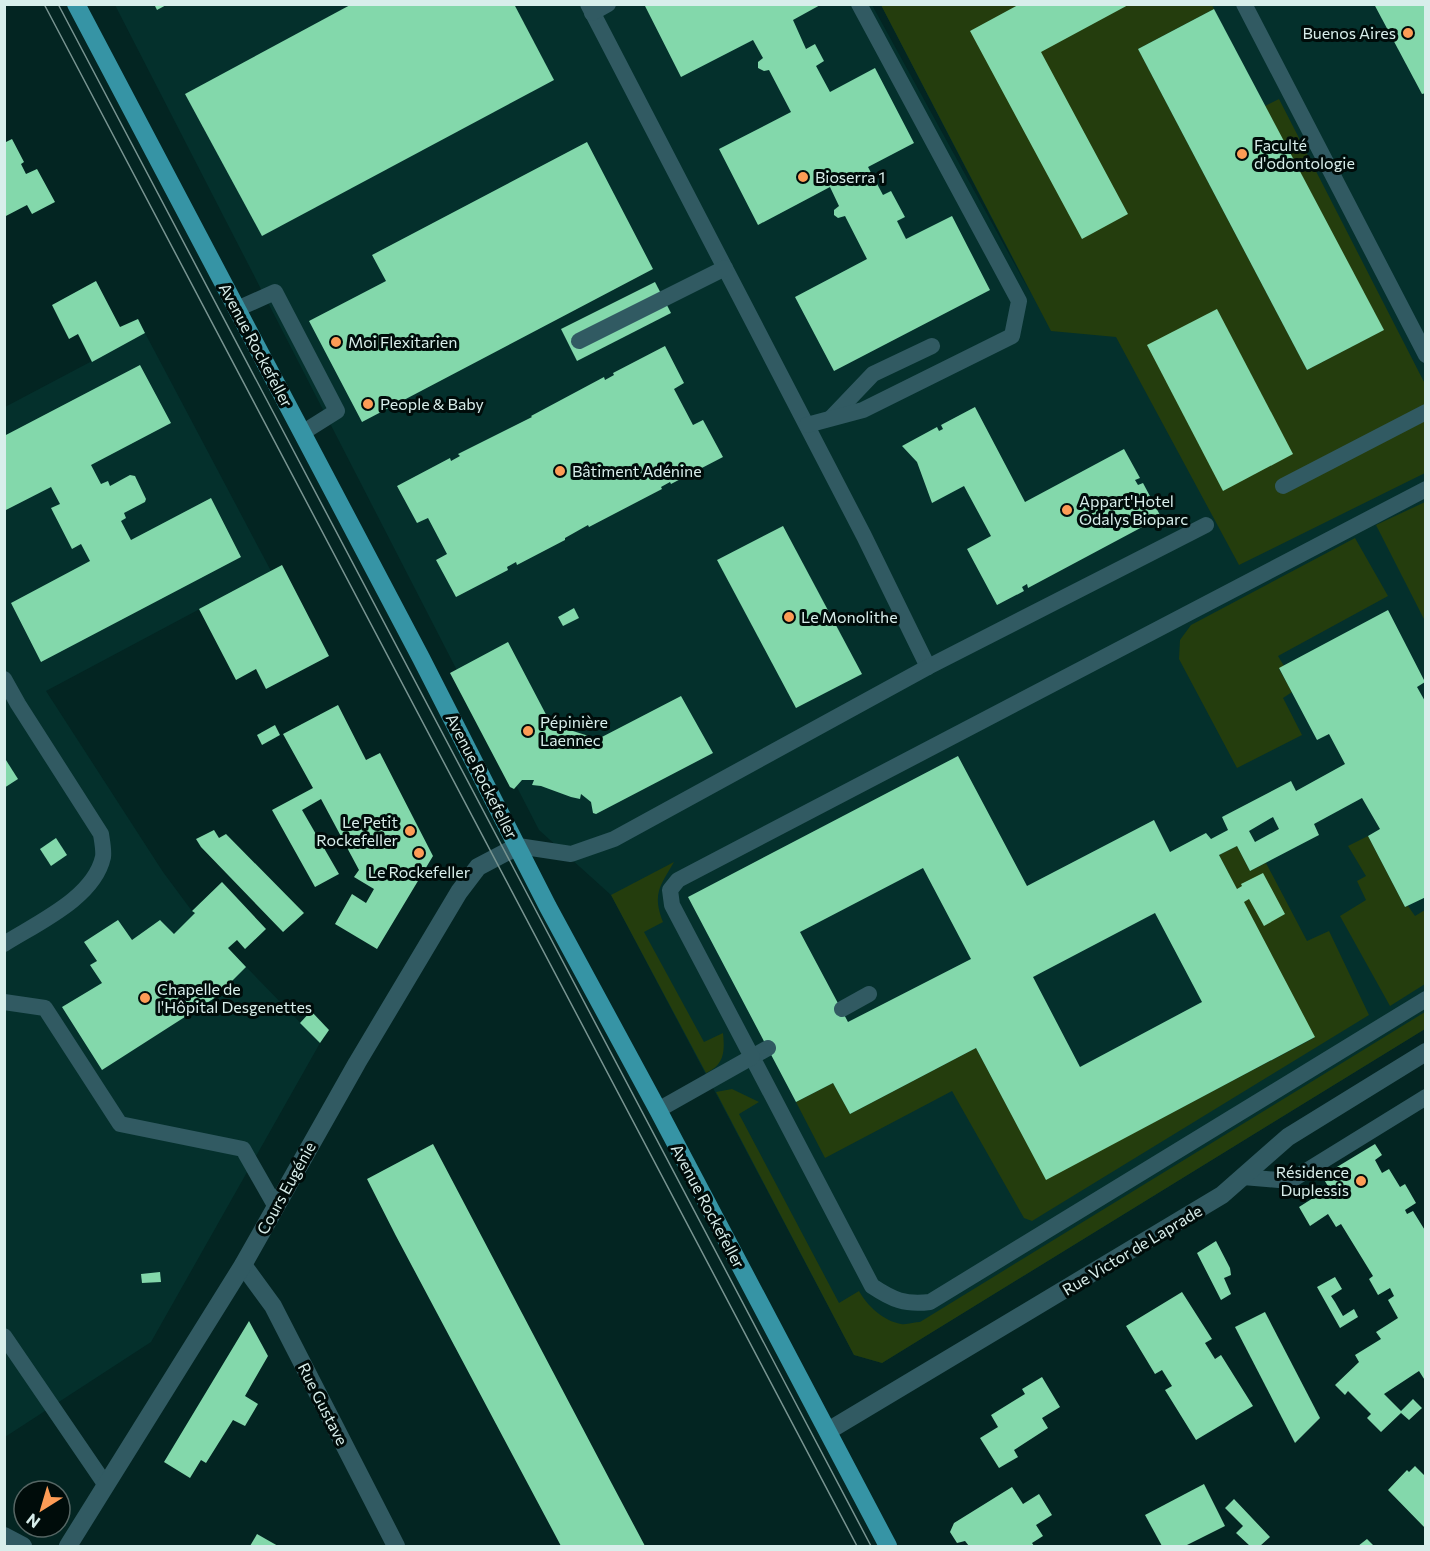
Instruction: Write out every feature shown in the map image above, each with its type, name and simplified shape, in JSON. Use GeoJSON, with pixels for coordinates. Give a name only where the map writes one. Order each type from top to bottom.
{"type":"FeatureCollection","features":[{"type":"Feature","properties":{"kind":"main road","name":"Avenue Rockefeller"},"geometry":{"type":"LineString","coordinates":[[76,4],[518,846],[548,908],[888,1546]]}},
{"type":"Feature","properties":{"kind":"street","name":"Cours Eugénie"},"geometry":{"type":"LineString","coordinates":[[68,1546],[243,1265],[357,1063],[459,892],[478,867],[518,846]]}},
{"type":"Feature","properties":{"kind":"street","name":"Rue Victor de Laprade"},"geometry":{"type":"LineString","coordinates":[[828,1431],[1222,1195],[1288,1137],[1425,1052]]}},
{"type":"Feature","properties":{"kind":"street","name":"Rue Gustave"},"geometry":{"type":"LineString","coordinates":[[243,1265],[273,1306],[396,1546]]}},
{"type":"Feature","properties":{"kind":"street"},"geometry":{"type":"LineString","coordinates":[[4,1536],[23,1546]]}},
{"type":"Feature","properties":{"kind":"lane"},"geometry":{"type":"LineString","coordinates":[[608,4],[590,9],[807,425],[928,667]]}},
{"type":"Feature","properties":{"kind":"lane"},"geometry":{"type":"LineString","coordinates":[[807,425],[863,410],[1012,336],[1018,301],[859,4]]}},
{"type":"Feature","properties":{"kind":"lane"},"geometry":{"type":"LineString","coordinates":[[1244,4],[1425,355]]}},
{"type":"Feature","properties":{"kind":"lane"},"geometry":{"type":"LineString","coordinates":[[579,341],[725,268]]}},
{"type":"Feature","properties":{"kind":"lane"},"geometry":{"type":"LineString","coordinates":[[237,309],[275,292],[337,411],[302,433]]}},
{"type":"Feature","properties":{"kind":"lane"},"geometry":{"type":"LineString","coordinates":[[830,419],[873,374],[932,346]]}},
{"type":"Feature","properties":{"kind":"lane"},"geometry":{"type":"LineString","coordinates":[[1283,486],[1425,412]]}},
{"type":"Feature","properties":{"kind":"lane"},"geometry":{"type":"LineString","coordinates":[[1425,489],[688,874],[678,880],[670,890],[672,905],[872,1286],[890,1298],[912,1304],[930,1302],[1425,999]]}},
{"type":"Feature","properties":{"kind":"lane"},"geometry":{"type":"LineString","coordinates":[[518,846],[571,854],[614,839],[928,667],[1206,525]]}},
{"type":"Feature","properties":{"kind":"lane"},"geometry":{"type":"LineString","coordinates":[[4,679],[101,834],[104,856],[94,879],[72,902],[4,944]]}},
{"type":"Feature","properties":{"kind":"lane"},"geometry":{"type":"LineString","coordinates":[[842,1009],[869,994]]}},
{"type":"Feature","properties":{"kind":"lane"},"geometry":{"type":"LineString","coordinates":[[4,1002],[45,1008],[120,1124],[243,1149],[276,1207]]}},
{"type":"Feature","properties":{"kind":"lane"},"geometry":{"type":"LineString","coordinates":[[657,1110],[768,1048]]}},
{"type":"Feature","properties":{"kind":"lane"},"geometry":{"type":"LineString","coordinates":[[1243,1177],[1290,1181],[1425,1097]]}},
{"type":"Feature","properties":{"kind":"lane"},"geometry":{"type":"LineString","coordinates":[[4,1336],[105,1484]]}},
{"type":"Feature","properties":{"kind":"shaded area"},"geometry":{"type":"Polygon","coordinates":[[[115,5],[872,5],[1031,294],[881,5],[1425,5],[1425,1029],[882,1363],[854,1355],[611,895],[539,830],[115,5]]]}},
{"type":"Feature","properties":{"kind":"shaded area"},"geometry":{"type":"Polygon","coordinates":[[[145,333],[271,571],[46,691],[163,872],[192,911],[320,1043],[151,1342],[5,1437],[5,407],[145,333]]]}},
{"type":"Feature","properties":{"kind":"green space"},"geometry":{"type":"Polygon","coordinates":[[[881,5],[1212,5],[1214,9],[1138,49],[1307,370],[1383,330],[1265,106],[1279,99],[1426,385],[1425,473],[1239,565],[1116,337],[1051,331],[881,5]]]}},
{"type":"Feature","properties":{"kind":"green space"},"geometry":{"type":"Polygon","coordinates":[[[1425,502],[1425,621],[1376,525],[1425,502]]]}},
{"type":"Feature","properties":{"kind":"green space"},"geometry":{"type":"Polygon","coordinates":[[[1355,538],[1388,596],[1278,656],[1284,666],[1279,669],[1292,692],[1283,698],[1302,735],[1237,768],[1179,659],[1180,640],[1191,625],[1355,538]]]}},
{"type":"Feature","properties":{"kind":"green space"},"geometry":{"type":"Polygon","coordinates":[[[1368,836],[1405,907],[1408,906],[1415,916],[1425,910],[1425,984],[1390,1006],[1340,916],[1366,900],[1357,881],[1366,876],[1348,846],[1368,836]]]}},
{"type":"Feature","properties":{"kind":"green space"},"geometry":{"type":"Polygon","coordinates":[[[1237,846],[1250,871],[1266,863],[1307,941],[1329,931],[1369,1015],[1032,1221],[1024,1218],[952,1091],[825,1158],[796,1102],[833,1083],[850,1114],[976,1048],[1046,1179],[1314,1038],[1219,855],[1237,846]]]}},
{"type":"Feature","properties":{"kind":"green space"},"geometry":{"type":"Polygon","coordinates":[[[674,862],[659,890],[658,904],[663,922],[644,932],[704,1042],[723,1033],[724,1046],[720,1062],[706,1073],[611,895],[674,862]]]}},
{"type":"Feature","properties":{"kind":"green space"},"geometry":{"type":"Polygon","coordinates":[[[1425,1012],[1425,1029],[882,1363],[854,1355],[716,1092],[732,1089],[759,1102],[739,1114],[839,1303],[859,1291],[871,1307],[882,1316],[906,1324],[920,1322],[1425,1012]]]}},
{"type":"Feature","properties":{"kind":"building"},"geometry":{"type":"Polygon","coordinates":[[[154,4],[168,4],[157,10],[154,4]]]}},
{"type":"Feature","properties":{"kind":"building"},"geometry":{"type":"Polygon","coordinates":[[[352,4],[514,4],[554,80],[262,236],[185,94],[352,4]]]}},
{"type":"Feature","properties":{"kind":"building","name":"Bioserra 1"},"geometry":{"type":"Polygon","coordinates":[[[644,4],[822,4],[793,20],[806,49],[815,44],[824,61],[816,66],[830,92],[875,68],[914,143],[868,167],[883,195],[891,191],[905,217],[897,221],[906,239],[952,216],[990,290],[834,371],[795,297],[867,259],[845,216],[838,218],[834,215],[834,210],[839,206],[830,187],[758,225],[719,149],[791,112],[769,70],[764,71],[758,68],[758,62],[763,58],[753,40],[681,77],[644,4]]]}},
{"type":"Feature","properties":{"kind":"building"},"geometry":{"type":"Polygon","coordinates":[[[1020,4],[1130,4],[1041,52],[1128,214],[1082,239],[970,31],[1020,4]]]}},
{"type":"Feature","properties":{"kind":"building","name":"Buenos Aires"},"geometry":{"type":"Polygon","coordinates":[[[1374,4],[1426,4],[1426,93],[1422,94],[1374,4]]]}},
{"type":"Feature","properties":{"kind":"building","name":"Faculté d'odontologie"},"geometry":{"type":"Polygon","coordinates":[[[1214,9],[1384,330],[1307,370],[1138,49],[1214,9]]]}},
{"type":"Feature","properties":{"kind":"building"},"geometry":{"type":"Polygon","coordinates":[[[12,139],[24,162],[21,164],[26,174],[37,169],[55,202],[32,214],[27,205],[4,217],[4,143],[12,139]]]}},
{"type":"Feature","properties":{"kind":"building"},"geometry":{"type":"Polygon","coordinates":[[[587,142],[653,269],[362,422],[309,321],[386,281],[372,255],[587,142]]]}},
{"type":"Feature","properties":{"kind":"building"},"geometry":{"type":"Polygon","coordinates":[[[96,281],[120,327],[138,319],[145,333],[92,362],[78,334],[69,339],[52,305],[96,281]]]}},
{"type":"Feature","properties":{"kind":"building"},"geometry":{"type":"Polygon","coordinates":[[[655,282],[671,313],[577,361],[561,329],[655,282]]]}},
{"type":"Feature","properties":{"kind":"building"},"geometry":{"type":"Polygon","coordinates":[[[1217,309],[1293,454],[1223,491],[1147,345],[1217,309]]]}},
{"type":"Feature","properties":{"kind":"building","name":"Bâtiment Adénine"},"geometry":{"type":"Polygon","coordinates":[[[665,346],[684,383],[674,389],[693,425],[703,420],[723,457],[671,484],[670,482],[661,487],[662,489],[589,527],[588,525],[517,565],[516,562],[507,567],[508,570],[456,597],[436,560],[447,554],[428,518],[417,523],[397,486],[450,458],[451,461],[460,456],[458,454],[604,377],[605,380],[614,375],[613,373],[665,346]]]}},
{"type":"Feature","properties":{"kind":"building"},"geometry":{"type":"Polygon","coordinates":[[[140,365],[171,423],[91,465],[101,484],[108,481],[110,486],[130,475],[135,476],[146,499],[145,502],[124,513],[126,518],[121,521],[131,540],[211,498],[241,557],[41,662],[11,603],[90,561],[81,544],[72,549],[51,508],[60,504],[51,487],[4,511],[4,436],[140,365]]]}},
{"type":"Feature","properties":{"kind":"building","name":"Appart'Hotel Odalys Bioparc"},"geometry":{"type":"Polygon","coordinates":[[[975,407],[1025,502],[1124,449],[1140,478],[1135,480],[1138,485],[1143,483],[1161,517],[1028,588],[1027,584],[1022,587],[1024,591],[997,605],[967,549],[991,536],[964,486],[932,503],[917,462],[902,446],[937,427],[939,431],[943,429],[941,425],[975,407]]]}},
{"type":"Feature","properties":{"kind":"building","name":"Le Monolithe"},"geometry":{"type":"Polygon","coordinates":[[[783,526],[862,674],[796,708],[717,560],[783,526]]]}},
{"type":"Feature","properties":{"kind":"building"},"geometry":{"type":"Polygon","coordinates":[[[282,565],[329,656],[266,689],[256,669],[236,680],[199,609],[282,565]]]}},
{"type":"Feature","properties":{"kind":"building"},"geometry":{"type":"Polygon","coordinates":[[[574,608],[579,618],[563,626],[558,617],[574,608]]]}},
{"type":"Feature","properties":{"kind":"building"},"geometry":{"type":"Polygon","coordinates":[[[1388,610],[1425,682],[1417,687],[1426,703],[1426,897],[1405,907],[1368,836],[1380,829],[1362,798],[1314,824],[1319,835],[1250,871],[1237,846],[1219,855],[1237,889],[1242,886],[1241,884],[1263,873],[1285,914],[1264,926],[1249,899],[1244,902],[1315,1037],[1046,1180],[976,1048],[850,1114],[833,1083],[796,1102],[688,897],[958,756],[1027,886],[1154,820],[1170,852],[1206,833],[1211,839],[1228,830],[1222,817],[1291,781],[1296,791],[1345,764],[1329,734],[1317,740],[1279,668],[1388,610]],[[1273,817],[1249,831],[1255,842],[1279,829],[1273,817]],[[923,868],[800,932],[848,1022],[971,959],[923,868]],[[1155,913],[1033,977],[1080,1067],[1202,1002],[1155,913]]]}},
{"type":"Feature","properties":{"kind":"building","name":"Pépinière Laennec"},"geometry":{"type":"Polygon","coordinates":[[[508,642],[551,724],[598,739],[681,696],[713,753],[596,814],[593,813],[591,802],[581,794],[580,799],[571,797],[532,785],[534,780],[522,780],[514,789],[510,787],[450,673],[508,642]]]}},
{"type":"Feature","properties":{"kind":"building"},"geometry":{"type":"Polygon","coordinates":[[[338,705],[366,760],[380,753],[433,856],[377,949],[335,924],[352,894],[366,903],[374,889],[354,877],[359,870],[321,799],[302,810],[339,874],[315,887],[272,810],[313,788],[283,734],[338,705]]]}},
{"type":"Feature","properties":{"kind":"building"},"geometry":{"type":"Polygon","coordinates":[[[275,725],[280,735],[262,745],[257,735],[275,725]]]}},
{"type":"Feature","properties":{"kind":"building"},"geometry":{"type":"Polygon","coordinates":[[[4,757],[18,779],[4,788],[4,757]]]}},
{"type":"Feature","properties":{"kind":"building"},"geometry":{"type":"Polygon","coordinates":[[[214,830],[219,838],[226,834],[304,913],[283,932],[201,847],[196,839],[214,830]]]}},
{"type":"Feature","properties":{"kind":"building"},"geometry":{"type":"Polygon","coordinates":[[[56,838],[67,855],[51,866],[40,849],[56,838]]]}},
{"type":"Feature","properties":{"kind":"building","name":"Chapelle de l'Hôpital Desgenettes"},"geometry":{"type":"Polygon","coordinates":[[[222,882],[266,929],[245,949],[237,940],[228,948],[246,967],[226,987],[227,990],[102,1070],[62,1007],[102,983],[90,965],[97,961],[84,942],[118,920],[132,940],[160,920],[174,934],[195,913],[192,911],[222,882]]]}},
{"type":"Feature","properties":{"kind":"building"},"geometry":{"type":"Polygon","coordinates":[[[311,1011],[329,1030],[320,1043],[300,1023],[311,1011]]]}},
{"type":"Feature","properties":{"kind":"building"},"geometry":{"type":"Polygon","coordinates":[[[433,1144],[645,1546],[561,1546],[396,1236],[367,1179],[433,1144]]]}},
{"type":"Feature","properties":{"kind":"building"},"geometry":{"type":"Polygon","coordinates":[[[1375,1144],[1382,1155],[1375,1160],[1382,1173],[1389,1169],[1400,1187],[1405,1184],[1416,1203],[1405,1210],[1407,1214],[1413,1211],[1426,1232],[1426,1382],[1419,1371],[1384,1394],[1401,1411],[1413,1399],[1422,1408],[1409,1420],[1401,1413],[1381,1432],[1367,1418],[1371,1414],[1348,1391],[1345,1395],[1335,1385],[1359,1362],[1355,1355],[1381,1339],[1376,1332],[1398,1318],[1388,1300],[1394,1296],[1390,1288],[1378,1295],[1369,1279],[1373,1276],[1341,1224],[1336,1227],[1328,1214],[1310,1226],[1299,1207],[1329,1188],[1322,1176],[1375,1144]]]}},
{"type":"Feature","properties":{"kind":"building"},"geometry":{"type":"Polygon","coordinates":[[[1216,1241],[1230,1268],[1231,1275],[1224,1278],[1231,1294],[1221,1300],[1197,1253],[1216,1241]]]}},
{"type":"Feature","properties":{"kind":"building"},"geometry":{"type":"Polygon","coordinates":[[[160,1272],[161,1282],[142,1283],[141,1274],[160,1272]]]}},
{"type":"Feature","properties":{"kind":"building"},"geometry":{"type":"Polygon","coordinates":[[[1335,1277],[1342,1289],[1331,1296],[1343,1316],[1354,1309],[1358,1317],[1340,1328],[1317,1287],[1335,1277]]]}},
{"type":"Feature","properties":{"kind":"building"},"geometry":{"type":"Polygon","coordinates":[[[1182,1292],[1212,1339],[1205,1343],[1215,1359],[1221,1355],[1253,1406],[1196,1440],[1165,1390],[1172,1386],[1162,1370],[1155,1374],[1126,1326],[1182,1292]]]}},
{"type":"Feature","properties":{"kind":"building"},"geometry":{"type":"Polygon","coordinates":[[[1265,1312],[1320,1418],[1295,1443],[1235,1327],[1265,1312]]]}},
{"type":"Feature","properties":{"kind":"building"},"geometry":{"type":"Polygon","coordinates":[[[249,1321],[268,1356],[245,1396],[258,1404],[245,1426],[233,1420],[206,1463],[201,1460],[190,1478],[164,1462],[249,1321]]]}},
{"type":"Feature","properties":{"kind":"building"},"geometry":{"type":"Polygon","coordinates":[[[1042,1377],[1060,1407],[1042,1418],[1048,1428],[1014,1450],[1018,1457],[999,1468],[980,1438],[998,1427],[991,1415],[1025,1394],[1022,1389],[1042,1377]]]}},
{"type":"Feature","properties":{"kind":"building"},"geometry":{"type":"Polygon","coordinates":[[[1415,1466],[1426,1477],[1426,1529],[1388,1490],[1407,1470],[1409,1472],[1415,1466]]]}},
{"type":"Feature","properties":{"kind":"building"},"geometry":{"type":"Polygon","coordinates":[[[1204,1484],[1225,1526],[1185,1546],[1162,1546],[1145,1515],[1204,1484]]]}},
{"type":"Feature","properties":{"kind":"building"},"geometry":{"type":"Polygon","coordinates":[[[1012,1487],[1023,1504],[1039,1494],[1052,1515],[1036,1525],[1043,1536],[1032,1543],[1034,1546],[969,1546],[965,1541],[957,1543],[950,1532],[954,1523],[1012,1487]]]}},
{"type":"Feature","properties":{"kind":"building"},"geometry":{"type":"Polygon","coordinates":[[[1234,1499],[1270,1537],[1260,1546],[1250,1546],[1236,1533],[1243,1526],[1225,1508],[1234,1499]]]}},
{"type":"Feature","properties":{"kind":"building"},"geometry":{"type":"Polygon","coordinates":[[[257,1534],[278,1546],[250,1546],[257,1534]]]}},
{"type":"Feature","properties":{"kind":"building"},"geometry":{"type":"Polygon","coordinates":[[[1367,1539],[1374,1546],[1358,1546],[1367,1539]]]}},
{"type":"Feature","properties":{"kind":"tram line"},"geometry":{"type":"LineString","coordinates":[[44,4],[857,1546]]}},
{"type":"Feature","properties":{"kind":"tram line"},"geometry":{"type":"LineString","coordinates":[[58,4],[871,1546]]}},
{"type":"Feature","properties":{"kind":"place","name":"Buenos Aires"},"geometry":{"type":"Point","coordinates":[1408,33]}},
{"type":"Feature","properties":{"kind":"place","name":"Faculté d'odontologie"},"geometry":{"type":"Point","coordinates":[1242,154]}},
{"type":"Feature","properties":{"kind":"place","name":"Bioserra 1"},"geometry":{"type":"Point","coordinates":[803,177]}},
{"type":"Feature","properties":{"kind":"place","name":"Moi Flexitarien"},"geometry":{"type":"Point","coordinates":[336,342]}},
{"type":"Feature","properties":{"kind":"place","name":"People & Baby"},"geometry":{"type":"Point","coordinates":[368,404]}},
{"type":"Feature","properties":{"kind":"place","name":"Bâtiment Adénine"},"geometry":{"type":"Point","coordinates":[560,471]}},
{"type":"Feature","properties":{"kind":"place","name":"Appart'Hotel Odalys Bioparc"},"geometry":{"type":"Point","coordinates":[1067,510]}},
{"type":"Feature","properties":{"kind":"place","name":"Le Monolithe"},"geometry":{"type":"Point","coordinates":[789,617]}},
{"type":"Feature","properties":{"kind":"place","name":"Pépinière Laennec"},"geometry":{"type":"Point","coordinates":[528,731]}},
{"type":"Feature","properties":{"kind":"place","name":"Le Petit Rockefeller"},"geometry":{"type":"Point","coordinates":[410,831]}},
{"type":"Feature","properties":{"kind":"place","name":"Le Rockefeller"},"geometry":{"type":"Point","coordinates":[419,853]}},
{"type":"Feature","properties":{"kind":"place","name":"Chapelle de l'Hôpital Desgenettes"},"geometry":{"type":"Point","coordinates":[145,998]}},
{"type":"Feature","properties":{"kind":"place","name":"Résidence Duplessis"},"geometry":{"type":"Point","coordinates":[1361,1181]}}]}
